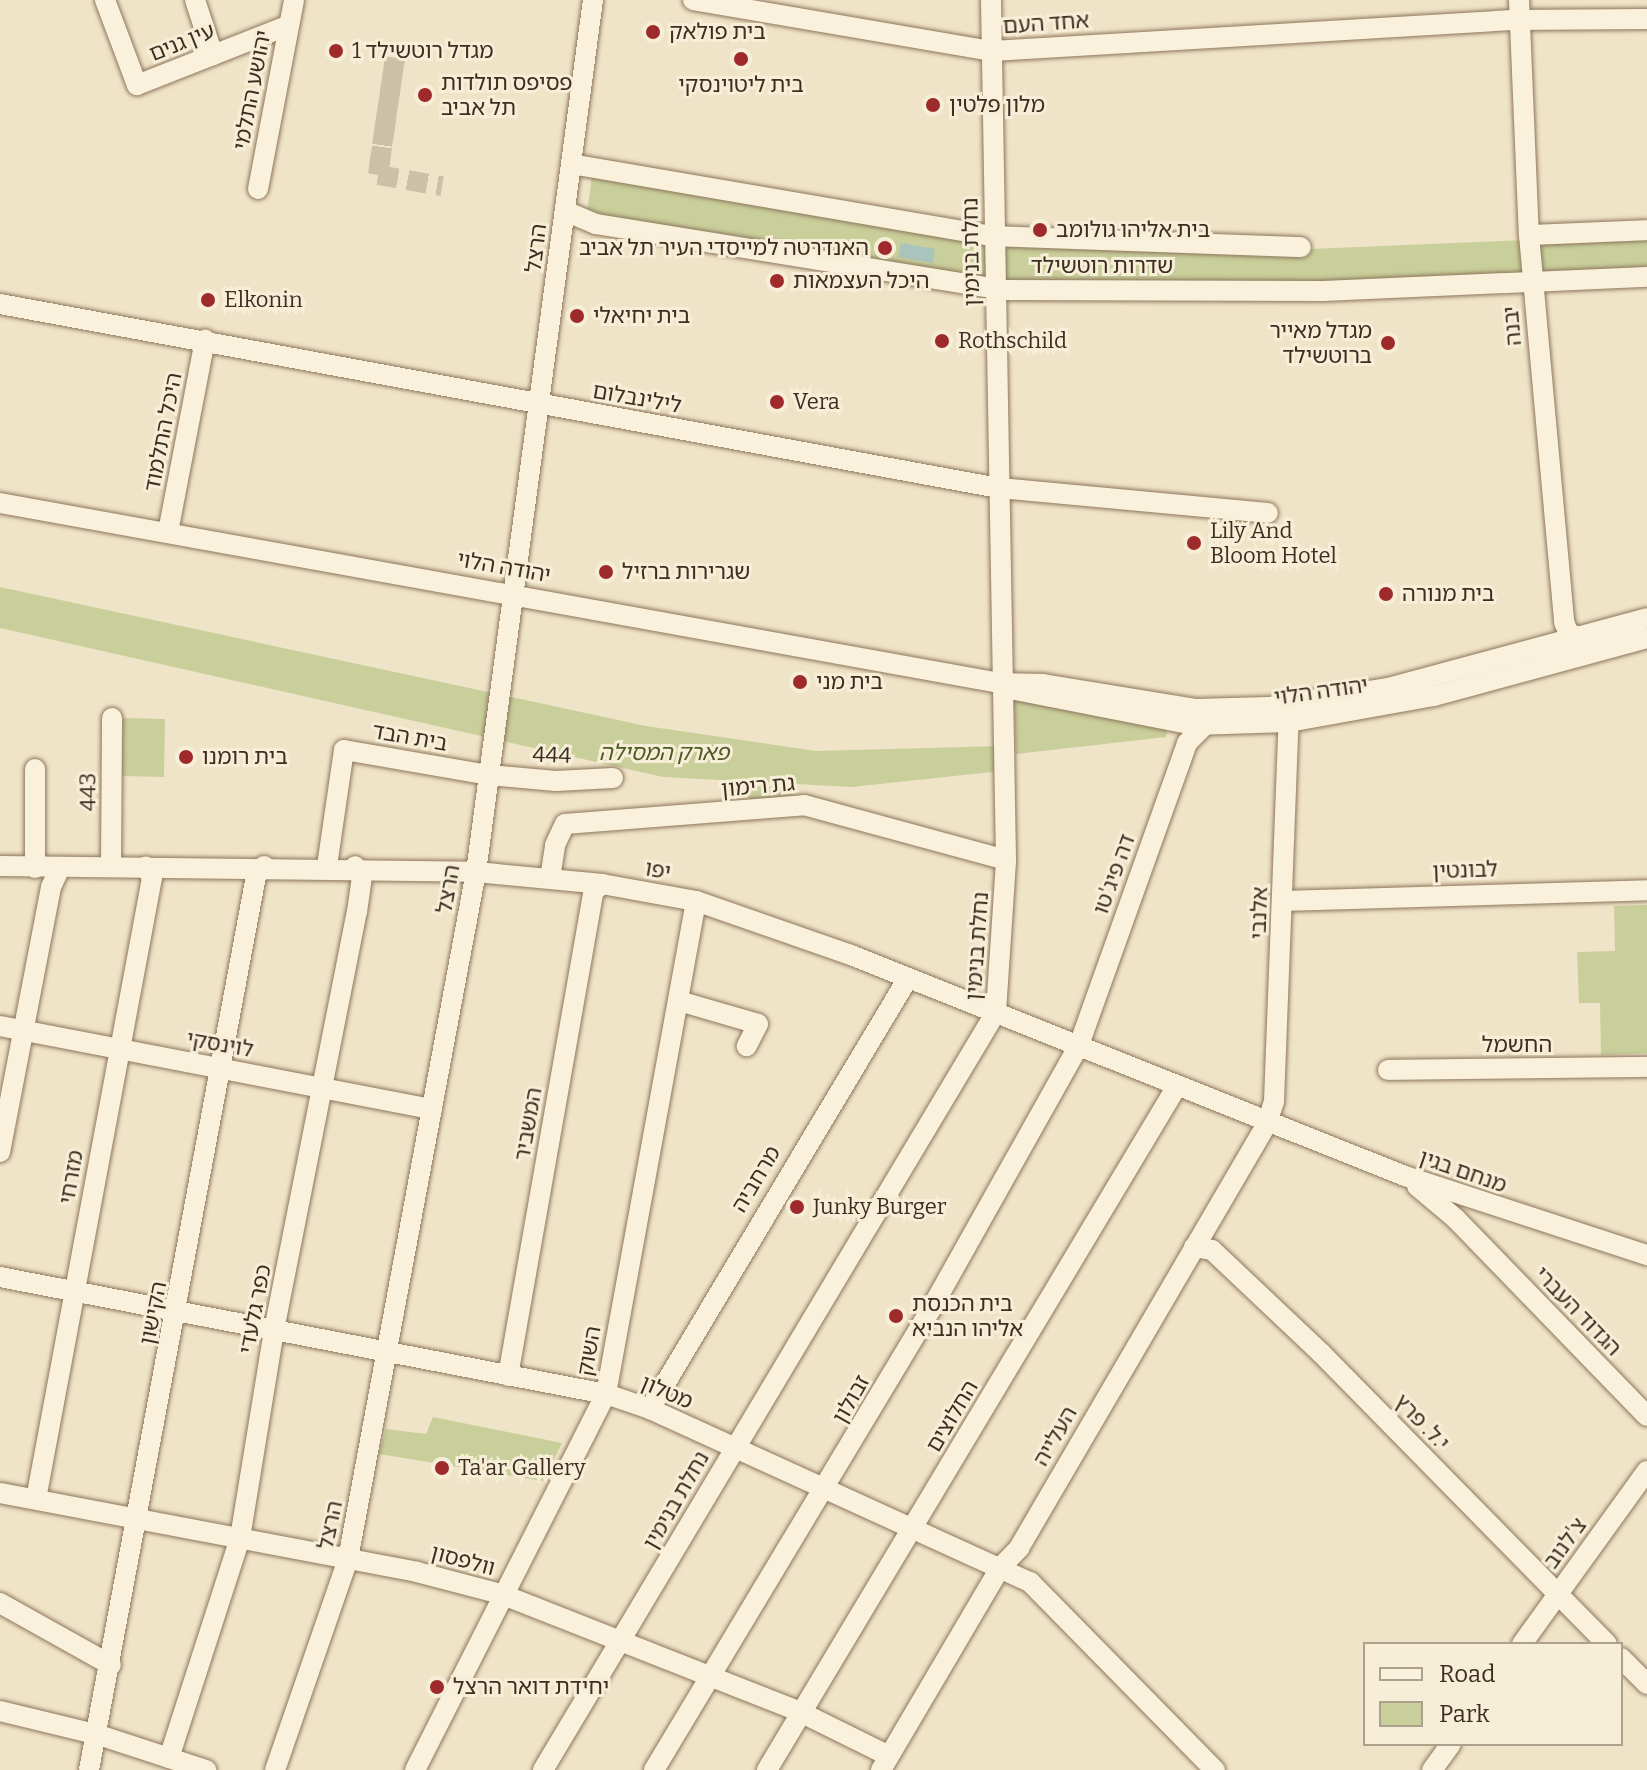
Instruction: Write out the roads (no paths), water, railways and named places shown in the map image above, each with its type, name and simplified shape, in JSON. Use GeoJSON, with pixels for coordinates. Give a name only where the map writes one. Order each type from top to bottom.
{"type":"FeatureCollection","features":[{"type":"Feature","properties":{"kind":"street","name":"עין גנים"},"geometry":{"type":"LineString","coordinates":[[105,0],[137,85],[289,25]]}},
{"type":"Feature","properties":{"kind":"street"},"geometry":{"type":"LineString","coordinates":[[195,0],[213,55]]}},
{"type":"Feature","properties":{"kind":"street","name":"יהושע התלמי"},"geometry":{"type":"LineString","coordinates":[[258,189],[294,0]]}},
{"type":"Feature","properties":{"kind":"street","name":"הרצל"},"geometry":{"type":"LineString","coordinates":[[275,1770],[348,1559],[476,872],[593,0]]}},
{"type":"Feature","properties":{"kind":"street","name":"אחד העם"},"geometry":{"type":"LineString","coordinates":[[693,0],[792,8],[992,51],[1519,10],[1647,19]]}},
{"type":"Feature","properties":{"kind":"street","name":"נחלת בנימין"},"geometry":{"type":"LineString","coordinates":[[543,1770],[996,1012],[1006,860],[999,683],[991,0]]}},
{"type":"Feature","properties":{"kind":"street","name":"יבנה"},"geometry":{"type":"LineString","coordinates":[[1519,10],[1532,280],[1564,622],[1569,634],[1581,637]]}},
{"type":"Feature","properties":{"kind":"street","name":"שדרות רוטשילד"},"geometry":{"type":"LineString","coordinates":[[571,164],[994,236],[1301,247]]}},
{"type":"Feature","properties":{"kind":"street","name":"שדרות רוטשילד"},"geometry":{"type":"LineString","coordinates":[[565,211],[596,224],[995,288],[1323,291],[1647,277]]}},
{"type":"Feature","properties":{"kind":"street"},"geometry":{"type":"LineString","coordinates":[[1529,235],[1647,230]]}},
{"type":"Feature","properties":{"kind":"street","name":"לילינבלום"},"geometry":{"type":"LineString","coordinates":[[0,304],[999,488],[1268,513]]}},
{"type":"Feature","properties":{"kind":"street","name":"היכל התלמוד"},"geometry":{"type":"LineString","coordinates":[[168,532],[205,340]]}},
{"type":"Feature","properties":{"kind":"street","name":"יהודה הלוי"},"geometry":{"type":"LineString","coordinates":[[0,503],[515,593],[999,683],[1044,699],[1204,726],[1434,696],[1647,638]]}},
{"type":"Feature","properties":{"kind":"street","name":"יהודה הלוי"},"geometry":{"type":"LineString","coordinates":[[999,683],[1043,684],[1195,709],[1289,713],[1647,618]]}},
{"type":"Feature","properties":{"kind":"street","name":"אלנבי"},"geometry":{"type":"LineString","coordinates":[[1267,1123],[1274,1101],[1289,713]]}},
{"type":"Feature","properties":{"kind":"street","name":"443"},"geometry":{"type":"LineString","coordinates":[[111,867],[112,718]]}},
{"type":"Feature","properties":{"kind":"street","name":"דה פיג'טו"},"geometry":{"type":"LineString","coordinates":[[1079,1045],[1187,743],[1204,726]]}},
{"type":"Feature","properties":{"kind":"street","name":"בית הבד"},"geometry":{"type":"LineString","coordinates":[[327,866],[344,750],[489,775]]}},
{"type":"Feature","properties":{"kind":"street"},"geometry":{"type":"LineString","coordinates":[[35,769],[35,868]]}},
{"type":"Feature","properties":{"kind":"street","name":"444"},"geometry":{"type":"LineString","coordinates":[[489,775],[556,781],[613,778]]}},
{"type":"Feature","properties":{"kind":"street","name":"גת רימון"},"geometry":{"type":"LineString","coordinates":[[550,878],[555,845],[565,824],[788,805],[826,809],[1006,860]]}},
{"type":"Feature","properties":{"kind":"street","name":"יפו"},"geometry":{"type":"LineString","coordinates":[[0,866],[355,866],[476,872],[602,884],[696,901],[996,1012],[1267,1123]]}},
{"type":"Feature","properties":{"kind":"street","name":"מזרחי"},"geometry":{"type":"LineString","coordinates":[[36,1499],[152,878],[146,866]]}},
{"type":"Feature","properties":{"kind":"street","name":"הקישון"},"geometry":{"type":"LineString","coordinates":[[89,1770],[99,1735],[256,876],[264,866]]}},
{"type":"Feature","properties":{"kind":"street","name":"כפר גלעדי"},"geometry":{"type":"LineString","coordinates":[[169,1758],[240,1538],[274,1330],[357,912],[362,876],[355,866]]}},
{"type":"Feature","properties":{"kind":"street"},"geometry":{"type":"LineString","coordinates":[[0,1152],[52,880],[60,868]]}},
{"type":"Feature","properties":{"kind":"street","name":"המשביר"},"geometry":{"type":"LineString","coordinates":[[508,1376],[593,892],[602,884]]}},
{"type":"Feature","properties":{"kind":"street","name":"לבונטין"},"geometry":{"type":"LineString","coordinates":[[1284,901],[1647,890]]}},
{"type":"Feature","properties":{"kind":"street","name":"השוק"},"geometry":{"type":"LineString","coordinates":[[415,1770],[501,1594],[606,1394],[696,901]]}},
{"type":"Feature","properties":{"kind":"street","name":"מרחביה"},"geometry":{"type":"LineString","coordinates":[[650,1409],[908,978]]}},
{"type":"Feature","properties":{"kind":"street"},"geometry":{"type":"LineString","coordinates":[[679,1001],[758,1024],[747,1046]]}},
{"type":"Feature","properties":{"kind":"street","name":"לוינסקי"},"geometry":{"type":"LineString","coordinates":[[0,1026],[221,1069],[323,1085],[432,1109]]}},
{"type":"Feature","properties":{"kind":"street","name":"זבולון"},"geometry":{"type":"LineString","coordinates":[[654,1770],[707,1677],[826,1489],[1079,1045]]}},
{"type":"Feature","properties":{"kind":"street","name":"החשמל"},"geometry":{"type":"LineString","coordinates":[[1388,1070],[1647,1067]]}},
{"type":"Feature","properties":{"kind":"street","name":"החלוצים"},"geometry":{"type":"LineString","coordinates":[[767,1770],[1177,1086]]}},
{"type":"Feature","properties":{"kind":"street","name":"מנחם בגין"},"geometry":{"type":"LineString","coordinates":[[1267,1123],[1492,1207],[1647,1255]]}},
{"type":"Feature","properties":{"kind":"street","name":"העלייה"},"geometry":{"type":"LineString","coordinates":[[885,1763],[1000,1568],[1019,1548],[1267,1123]]}},
{"type":"Feature","properties":{"kind":"street","name":"הגדוד העברי"},"geometry":{"type":"LineString","coordinates":[[1405,1176],[1474,1240],[1647,1416]]}},
{"type":"Feature","properties":{"kind":"street"},"geometry":{"type":"LineString","coordinates":[[1474,1240],[1476,1217],[1492,1207]]}},
{"type":"Feature","properties":{"kind":"street","name":"י.ל. פרץ"},"geometry":{"type":"LineString","coordinates":[[1194,1247],[1212,1250],[1321,1353],[1605,1642]]}},
{"type":"Feature","properties":{"kind":"street","name":"מטלון"},"geometry":{"type":"LineString","coordinates":[[0,1277],[606,1394],[650,1409],[913,1527],[1040,1588],[1215,1770]]}},
{"type":"Feature","properties":{"kind":"street","name":"צ'לנוב"},"geometry":{"type":"LineString","coordinates":[[1523,1642],[1647,1471]]}},
{"type":"Feature","properties":{"kind":"street","name":"וולפסון"},"geometry":{"type":"LineString","coordinates":[[0,1493],[348,1559],[501,1594],[800,1712],[885,1763]]}},
{"type":"Feature","properties":{"kind":"street"},"geometry":{"type":"LineString","coordinates":[[0,1603],[111,1665]]}},
{"type":"Feature","properties":{"kind":"street"},"geometry":{"type":"LineString","coordinates":[[1623,1660],[1647,1684]]}},
{"type":"Feature","properties":{"kind":"street"},"geometry":{"type":"LineString","coordinates":[[0,1711],[99,1735],[206,1770]]}},
{"type":"Feature","properties":{"kind":"street"},"geometry":{"type":"LineString","coordinates":[[1436,1769],[1450,1746]]}},
{"type":"Feature","properties":{"kind":"water"},"geometry":{"type":"Polygon","coordinates":[[[901,243],[935,249],[933,263],[898,257],[901,243]]]}},
{"type":"Feature","properties":{"kind":"tunnel"},"geometry":{"type":"LineString","coordinates":[[378,175],[385,125],[395,58],[378,175],[442,186]]}},
{"type":"Feature","properties":{"kind":"place","name":"בית פולאק"},"geometry":{"type":"Point","coordinates":[653,32]}},
{"type":"Feature","properties":{"kind":"place","name":"מגדל רוטשילד 1"},"geometry":{"type":"Point","coordinates":[336,51]}},
{"type":"Feature","properties":{"kind":"place","name":"בית ליטוינסקי"},"geometry":{"type":"Point","coordinates":[741,59]}},
{"type":"Feature","properties":{"kind":"place","name":"פסיפס תולדות תל אביב"},"geometry":{"type":"Point","coordinates":[425,95]}},
{"type":"Feature","properties":{"kind":"place","name":"מלון פלטין"},"geometry":{"type":"Point","coordinates":[933,105]}},
{"type":"Feature","properties":{"kind":"place","name":"בית אליהו גולומב"},"geometry":{"type":"Point","coordinates":[1040,230]}},
{"type":"Feature","properties":{"kind":"place","name":"האנדרטה למייסדי העיר תל אביב"},"geometry":{"type":"Point","coordinates":[885,248]}},
{"type":"Feature","properties":{"kind":"place","name":"היכל העצמאות"},"geometry":{"type":"Point","coordinates":[777,281]}},
{"type":"Feature","properties":{"kind":"place","name":"Elkonin"},"geometry":{"type":"Point","coordinates":[208,300]}},
{"type":"Feature","properties":{"kind":"place","name":"בית יחיאלי"},"geometry":{"type":"Point","coordinates":[577,316]}},
{"type":"Feature","properties":{"kind":"place","name":"Rothschild"},"geometry":{"type":"Point","coordinates":[942,341]}},
{"type":"Feature","properties":{"kind":"place","name":"מגדל מאייר ברוטשילד"},"geometry":{"type":"Point","coordinates":[1388,343]}},
{"type":"Feature","properties":{"kind":"place","name":"Vera"},"geometry":{"type":"Point","coordinates":[777,402]}},
{"type":"Feature","properties":{"kind":"place","name":"Lily And Bloom Hotel"},"geometry":{"type":"Point","coordinates":[1194,543]}},
{"type":"Feature","properties":{"kind":"place","name":"שגרירות ברזיל"},"geometry":{"type":"Point","coordinates":[606,572]}},
{"type":"Feature","properties":{"kind":"place","name":"בית מנורה"},"geometry":{"type":"Point","coordinates":[1386,594]}},
{"type":"Feature","properties":{"kind":"place","name":"בית מני"},"geometry":{"type":"Point","coordinates":[800,682]}},
{"type":"Feature","properties":{"kind":"place","name":"בית רומנו"},"geometry":{"type":"Point","coordinates":[186,757]}},
{"type":"Feature","properties":{"kind":"place","name":"Junky Burger"},"geometry":{"type":"Point","coordinates":[797,1207]}},
{"type":"Feature","properties":{"kind":"place","name":"בית הכנסת אליהו הנביא"},"geometry":{"type":"Point","coordinates":[896,1316]}},
{"type":"Feature","properties":{"kind":"place","name":"Ta'ar Gallery"},"geometry":{"type":"Point","coordinates":[442,1468]}},
{"type":"Feature","properties":{"kind":"place","name":"יחידת דואר הרצל"},"geometry":{"type":"Point","coordinates":[437,1687]}},
{"type":"Feature","properties":{"kind":"park label","name":"פארק המסילה"},"geometry":{"type":"Point","coordinates":[664,753]}}]}
